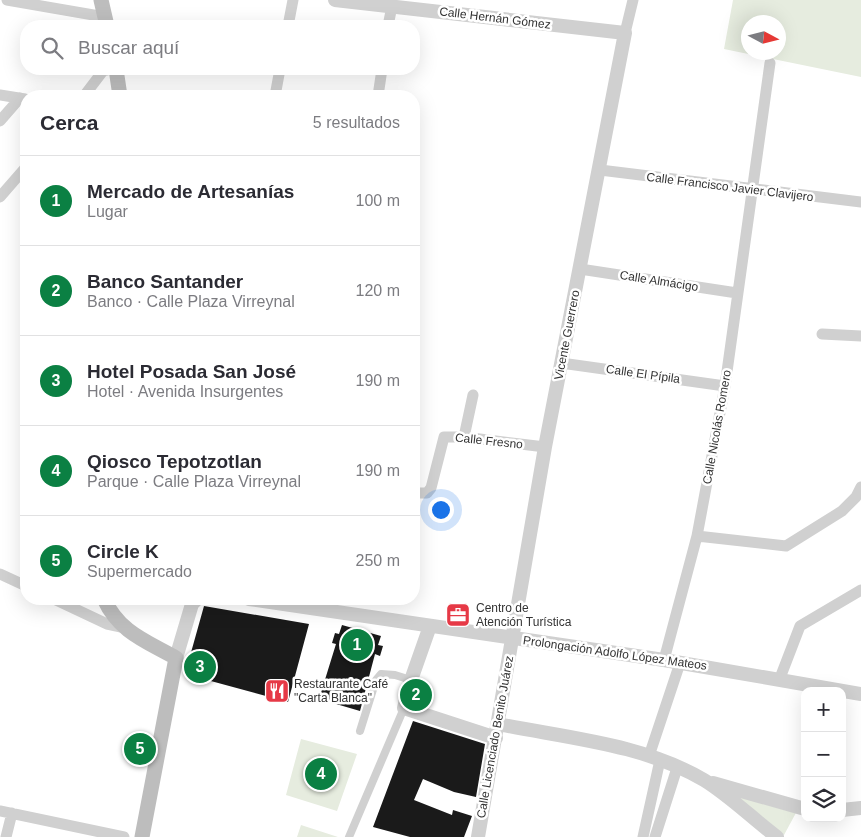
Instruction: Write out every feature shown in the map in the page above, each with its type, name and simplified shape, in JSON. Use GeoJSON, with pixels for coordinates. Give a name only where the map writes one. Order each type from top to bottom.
{"type":"FeatureCollection","features":[{"type":"Feature","properties":{"kind":"main road"},"geometry":{"type":"LineString","coordinates":[[101,0],[106,20]]}},
{"type":"Feature","properties":{"kind":"main road"},"geometry":{"type":"LineString","coordinates":[[117,75],[119,90]]}},
{"type":"Feature","properties":{"kind":"main road"},"geometry":{"type":"LineString","coordinates":[[106,605],[110,614],[121,626],[176,658],[142,837]]}},
{"type":"Feature","properties":{"kind":"street"},"geometry":{"type":"LineString","coordinates":[[7,0],[97,20]]}},
{"type":"Feature","properties":{"kind":"street"},"geometry":{"type":"LineString","coordinates":[[289,20],[293,0]]}},
{"type":"Feature","properties":{"kind":"street","name":"Calle Hernán Gómez"},"geometry":{"type":"LineString","coordinates":[[335,0],[625,33]]}},
{"type":"Feature","properties":{"kind":"street"},"geometry":{"type":"LineString","coordinates":[[625,33],[633,0]]}},
{"type":"Feature","properties":{"kind":"street"},"geometry":{"type":"LineString","coordinates":[[389,20],[392,6]]}},
{"type":"Feature","properties":{"kind":"street","name":"Vicente Guerrero"},"geometry":{"type":"LineString","coordinates":[[512,638],[545,447],[625,33]]}},
{"type":"Feature","properties":{"kind":"street","name":"Calle Nicolás Romero"},"geometry":{"type":"LineString","coordinates":[[664,660],[697,536],[724,386],[770,63]]}},
{"type":"Feature","properties":{"kind":"street"},"geometry":{"type":"LineString","coordinates":[[89,90],[100,75]]}},
{"type":"Feature","properties":{"kind":"street"},"geometry":{"type":"LineString","coordinates":[[276,90],[279,75]]}},
{"type":"Feature","properties":{"kind":"street"},"geometry":{"type":"LineString","coordinates":[[379,90],[381,75]]}},
{"type":"Feature","properties":{"kind":"street"},"geometry":{"type":"LineString","coordinates":[[0,95],[20,98]]}},
{"type":"Feature","properties":{"kind":"street"},"geometry":{"type":"LineString","coordinates":[[0,121],[20,102]]}},
{"type":"Feature","properties":{"kind":"street","name":"Calle Francisco Javier Clavijero"},"geometry":{"type":"LineString","coordinates":[[600,170],[861,202]]}},
{"type":"Feature","properties":{"kind":"street"},"geometry":{"type":"LineString","coordinates":[[0,197],[20,175]]}},
{"type":"Feature","properties":{"kind":"street","name":"Calle Almácigo"},"geometry":{"type":"LineString","coordinates":[[580,269],[737,293]]}},
{"type":"Feature","properties":{"kind":"street"},"geometry":{"type":"LineString","coordinates":[[822,334],[861,336]]}},
{"type":"Feature","properties":{"kind":"street","name":"Calle El Pípila"},"geometry":{"type":"LineString","coordinates":[[561,363],[724,386]]}},
{"type":"Feature","properties":{"kind":"street"},"geometry":{"type":"LineString","coordinates":[[464,437],[473,395]]}},
{"type":"Feature","properties":{"kind":"street","name":"Calle Fresno"},"geometry":{"type":"LineString","coordinates":[[420,493],[427,493],[431,488],[444,438],[464,437],[545,447]]}},
{"type":"Feature","properties":{"kind":"street"},"geometry":{"type":"LineString","coordinates":[[697,536],[786,546],[842,511],[856,497],[861,487]]}},
{"type":"Feature","properties":{"kind":"street"},"geometry":{"type":"LineString","coordinates":[[0,574],[20,583]]}},
{"type":"Feature","properties":{"kind":"street"},"geometry":{"type":"LineString","coordinates":[[780,678],[800,626],[861,590]]}},
{"type":"Feature","properties":{"kind":"street"},"geometry":{"type":"LineString","coordinates":[[67,605],[107,624],[121,626]]}},
{"type":"Feature","properties":{"kind":"street"},"geometry":{"type":"LineString","coordinates":[[176,658],[192,605]]}},
{"type":"Feature","properties":{"kind":"street","name":"Prolongación Adolfo López Mateos"},"geometry":{"type":"LineString","coordinates":[[321,605],[430,626],[680,662],[780,678],[861,694]]}},
{"type":"Feature","properties":{"kind":"street"},"geometry":{"type":"LineString","coordinates":[[349,837],[404,708],[410,680],[430,626]]}},
{"type":"Feature","properties":{"kind":"street","name":"Calle Licenciado Benito Juárez"},"geometry":{"type":"LineString","coordinates":[[478,837],[512,638]]}},
{"type":"Feature","properties":{"kind":"street"},"geometry":{"type":"LineString","coordinates":[[644,837],[654,758],[680,662]]}},
{"type":"Feature","properties":{"kind":"street"},"geometry":{"type":"LineString","coordinates":[[360,731],[376,680],[382,674],[395,675],[410,680]]}},
{"type":"Feature","properties":{"kind":"street"},"geometry":{"type":"LineString","coordinates":[[404,708],[497,731],[585,740],[654,758],[705,781],[801,808]]}},
{"type":"Feature","properties":{"kind":"street"},"geometry":{"type":"LineString","coordinates":[[655,837],[677,768]]}},
{"type":"Feature","properties":{"kind":"street"},"geometry":{"type":"LineString","coordinates":[[705,781],[777,837]]}},
{"type":"Feature","properties":{"kind":"street"},"geometry":{"type":"LineString","coordinates":[[846,810],[861,808]]}},
{"type":"Feature","properties":{"kind":"street"},"geometry":{"type":"LineString","coordinates":[[0,810],[124,837]]}},
{"type":"Feature","properties":{"kind":"street"},"geometry":{"type":"LineString","coordinates":[[6,837],[12,813]]}},
{"type":"Feature","properties":{"kind":"shaded area"},"geometry":{"type":"Polygon","coordinates":[[[733,0],[861,0],[861,77],[778,60],[786,60],[786,15],[741,15],[741,52],[724,49],[733,0]]]}},
{"type":"Feature","properties":{"kind":"shaded area"},"geometry":{"type":"Polygon","coordinates":[[[301,739],[357,754],[337,811],[286,795],[301,739]]]}},
{"type":"Feature","properties":{"kind":"shaded area"},"geometry":{"type":"Polygon","coordinates":[[[724,788],[797,811],[784,835],[724,788]]]}},
{"type":"Feature","properties":{"kind":"shaded area"},"geometry":{"type":"Polygon","coordinates":[[[301,825],[338,837],[297,837],[301,825]]]}},
{"type":"Feature","properties":{"kind":"building"},"geometry":{"type":"Polygon","coordinates":[[[204,606],[309,624],[288,702],[185,674],[204,606]]]}},
{"type":"Feature","properties":{"kind":"building"},"geometry":{"type":"Polygon","coordinates":[[[342,625],[381,636],[378,645],[383,646],[380,656],[375,654],[360,711],[319,699],[336,644],[332,643],[335,633],[339,634],[342,625]]]}},
{"type":"Feature","properties":{"kind":"building"},"geometry":{"type":"Polygon","coordinates":[[[413,721],[485,744],[476,797],[454,792],[423,779],[414,800],[452,815],[453,810],[472,816],[464,837],[410,837],[373,827],[413,721]]]}},
{"type":"Feature","properties":{"kind":"building"},"geometry":{"type":"Polygon","coordinates":[[[320,770],[326,772],[328,778],[326,784],[320,786],[314,784],[312,778],[314,772],[320,770]]]}},
{"type":"Feature","properties":{"kind":"place","name":"Centro de Atención Turística"},"geometry":{"type":"Point","coordinates":[458,615]}},
{"type":"Feature","properties":{"kind":"place","name":"Mercado de Artesanías"},"geometry":{"type":"Point","coordinates":[357,645]}},
{"type":"Feature","properties":{"kind":"place","name":"Hotel Posada San José"},"geometry":{"type":"Point","coordinates":[200,667]}},
{"type":"Feature","properties":{"kind":"place","name":"Restaurante Café \"Carta Blanca\""},"geometry":{"type":"Point","coordinates":[277,691]}},
{"type":"Feature","properties":{"kind":"place","name":"Banco Santander"},"geometry":{"type":"Point","coordinates":[416,695]}},
{"type":"Feature","properties":{"kind":"place","name":"Circle K"},"geometry":{"type":"Point","coordinates":[140,749]}},
{"type":"Feature","properties":{"kind":"place","name":"Qiosco Tepotzotlan"},"geometry":{"type":"Point","coordinates":[321,774]}}]}
